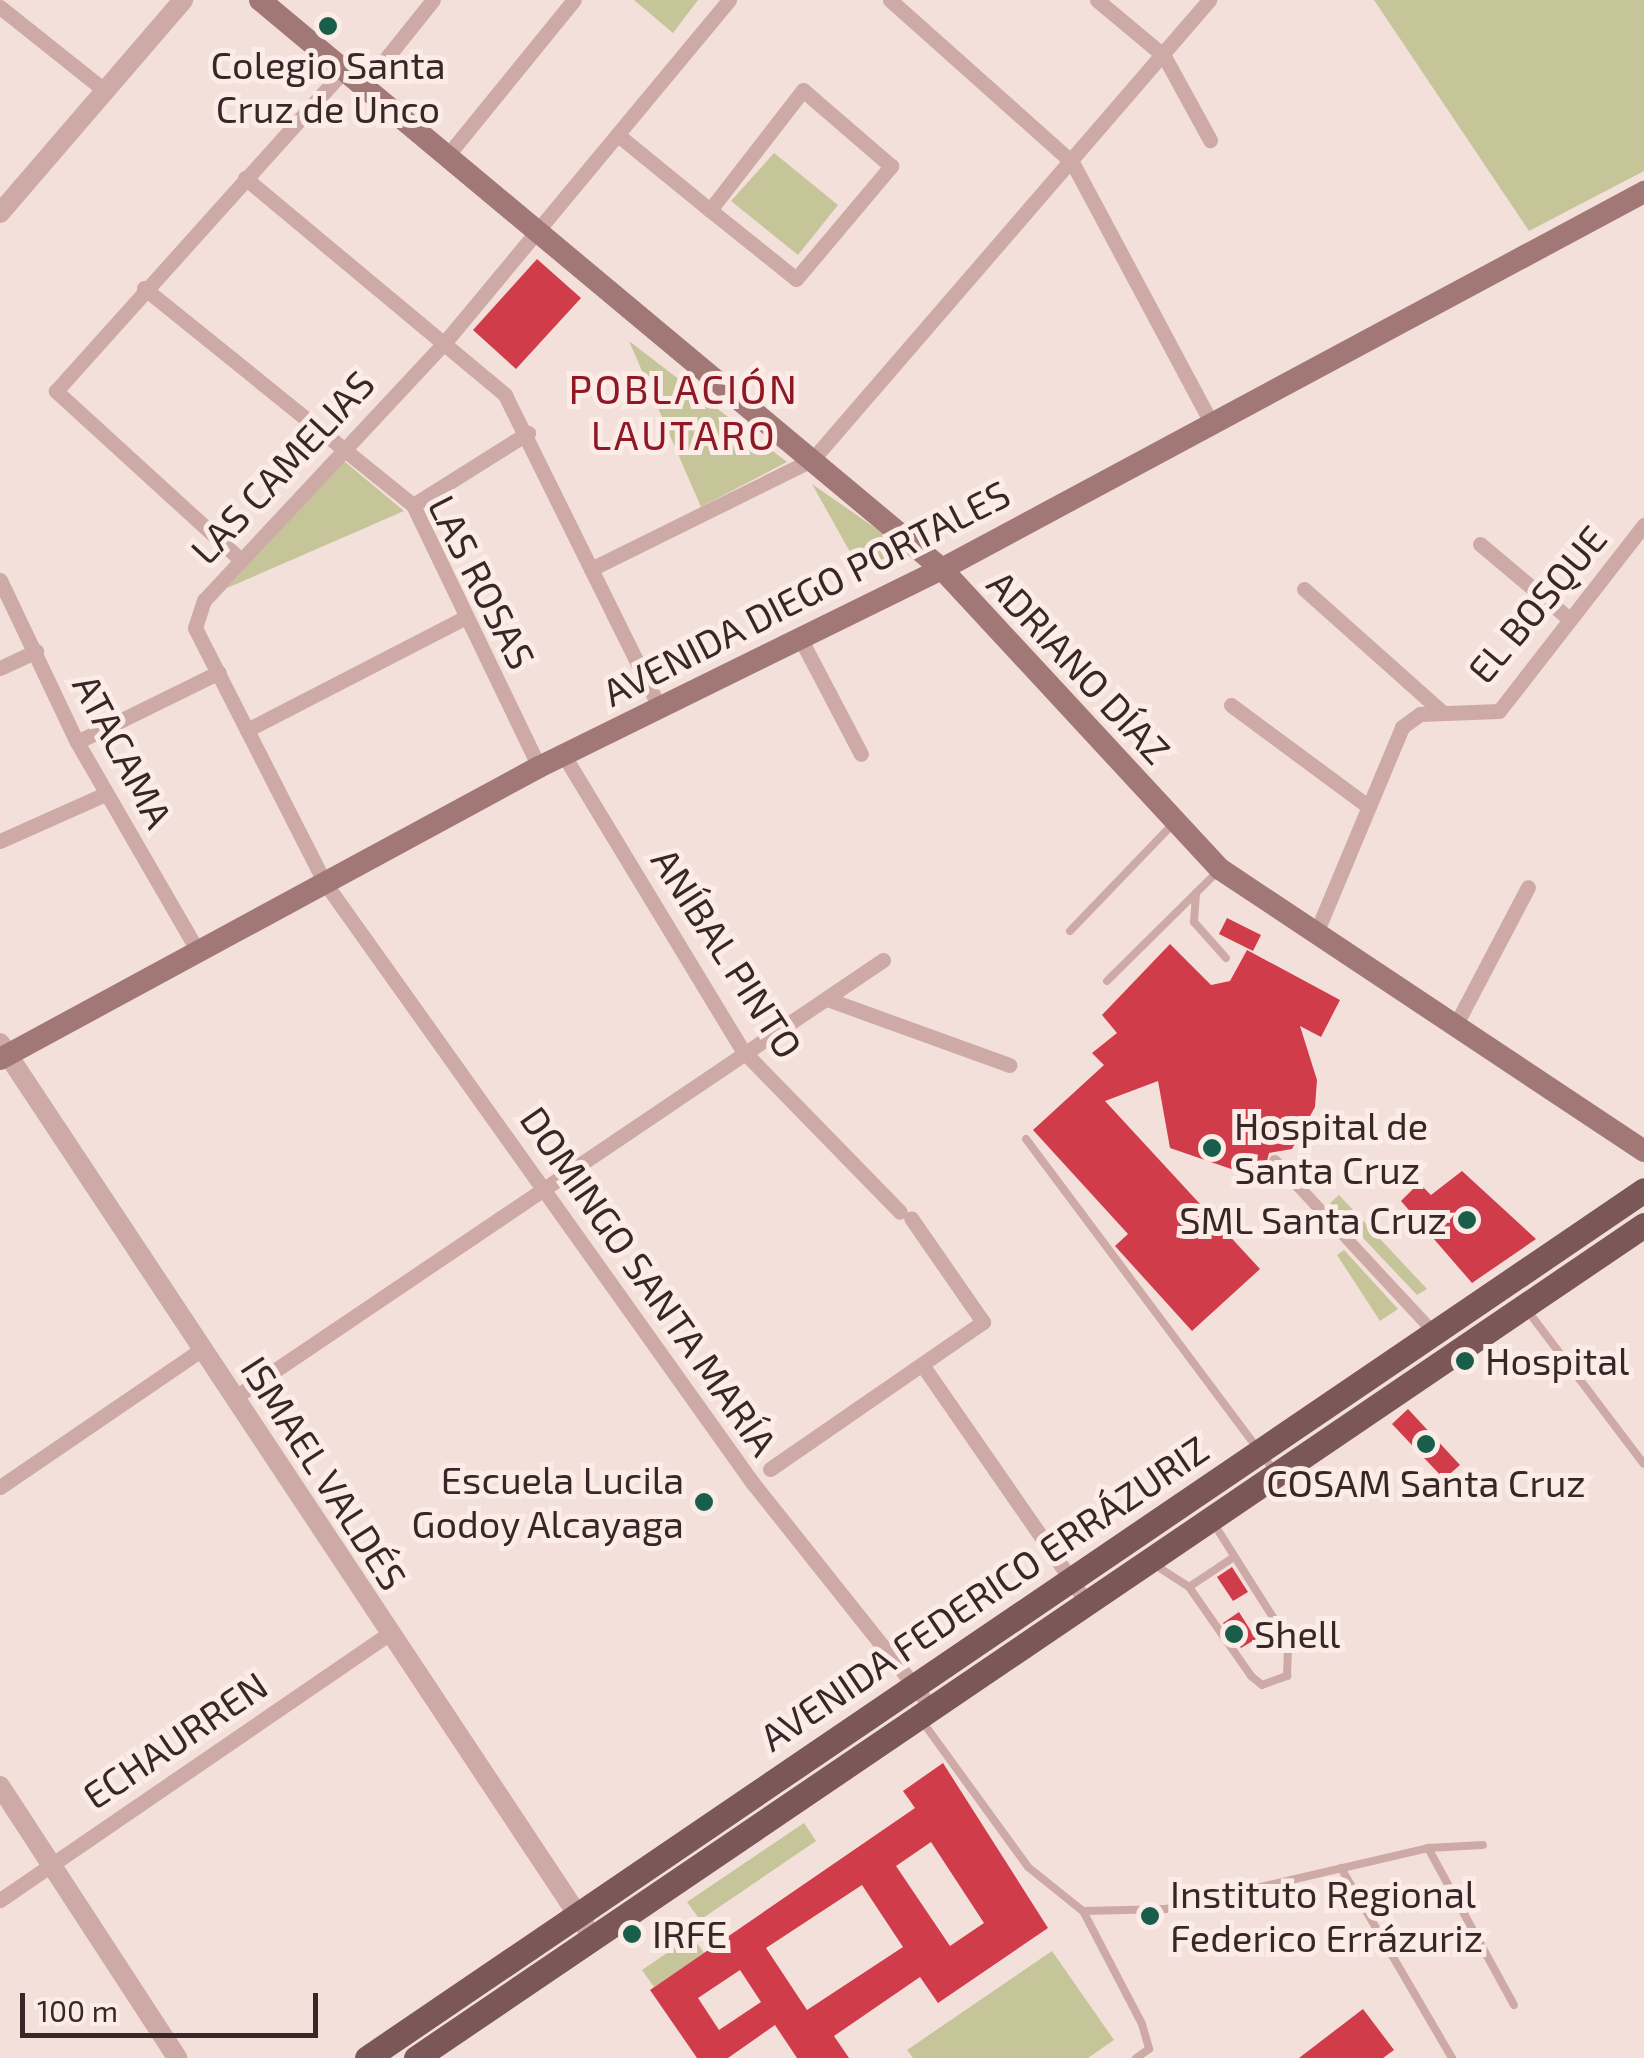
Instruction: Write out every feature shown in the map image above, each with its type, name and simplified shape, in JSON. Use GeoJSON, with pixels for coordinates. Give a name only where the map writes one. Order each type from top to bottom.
{"type":"FeatureCollection","features":[{"type":"Feature","properties":{"kind":"main road","name":"ADRIANO DÍAZ"},"geometry":{"type":"LineString","coordinates":[[260,0],[942,569],[1220,869],[1644,1151]]}},
{"type":"Feature","properties":{"kind":"main road","name":"AVENIDA DIEGO PORTALES"},"geometry":{"type":"LineString","coordinates":[[2,1053],[658,704],[942,569],[1644,192]]}},
{"type":"Feature","properties":{"kind":"main road","name":"AVENIDA FEDERICO ERRÁZURIZ"},"geometry":{"type":"LineString","coordinates":[[366,2058],[1644,1190]]}},
{"type":"Feature","properties":{"kind":"main road","name":"AVENIDA FEDERICO ERRÁZURIZ"},"geometry":{"type":"LineString","coordinates":[[416,2058],[1644,1225]]}},
{"type":"Feature","properties":{"kind":"street"},"geometry":{"type":"LineString","coordinates":[[0,213],[184,0]]}},
{"type":"Feature","properties":{"kind":"street"},"geometry":{"type":"LineString","coordinates":[[364,86],[433,0]]}},
{"type":"Feature","properties":{"kind":"street"},"geometry":{"type":"LineString","coordinates":[[447,156],[574,0]]}},
{"type":"Feature","properties":{"kind":"street","name":"LAS CAMELIAS"},"geometry":{"type":"LineString","coordinates":[[324,883],[195,628],[204,600],[343,446],[445,342],[729,0]]}},
{"type":"Feature","properties":{"kind":"street"},"geometry":{"type":"LineString","coordinates":[[890,0],[1072,162],[1211,422]]}},
{"type":"Feature","properties":{"kind":"street"},"geometry":{"type":"LineString","coordinates":[[1097,0],[1164,56],[1210,140]]}},
{"type":"Feature","properties":{"kind":"street"},"geometry":{"type":"LineString","coordinates":[[591,568],[812,460],[1209,0]]}},
{"type":"Feature","properties":{"kind":"street"},"geometry":{"type":"LineString","coordinates":[[0,7],[104,90]]}},
{"type":"Feature","properties":{"kind":"street"},"geometry":{"type":"LineString","coordinates":[[241,560],[56,391],[144,288],[344,70]]}},
{"type":"Feature","properties":{"kind":"street"},"geometry":{"type":"LineString","coordinates":[[618,134],[710,210],[796,279],[891,166],[803,90],[710,210]]}},
{"type":"Feature","properties":{"kind":"street"},"geometry":{"type":"LineString","coordinates":[[245,178],[445,342],[480,366],[528,433],[658,704]]}},
{"type":"Feature","properties":{"kind":"street","name":"LAS ROSAS"},"geometry":{"type":"LineString","coordinates":[[144,288],[413,505],[464,618],[539,766]]}},
{"type":"Feature","properties":{"kind":"street"},"geometry":{"type":"LineString","coordinates":[[413,505],[528,433]]}},
{"type":"Feature","properties":{"kind":"street","name":"EL BOSQUE"},"geometry":{"type":"LineString","coordinates":[[1316,933],[1366,804],[1402,727],[1443,712],[1499,711],[1567,617],[1644,526]]}},
{"type":"Feature","properties":{"kind":"street"},"geometry":{"type":"LineString","coordinates":[[1480,544],[1567,617]]}},
{"type":"Feature","properties":{"kind":"street","name":"ATACAMA"},"geometry":{"type":"LineString","coordinates":[[0,580],[77,742],[196,948]]}},
{"type":"Feature","properties":{"kind":"street"},"geometry":{"type":"LineString","coordinates":[[1304,589],[1443,712]]}},
{"type":"Feature","properties":{"kind":"street"},"geometry":{"type":"LineString","coordinates":[[248,730],[464,618]]}},
{"type":"Feature","properties":{"kind":"street"},"geometry":{"type":"LineString","coordinates":[[799,636],[861,754]]}},
{"type":"Feature","properties":{"kind":"street"},"geometry":{"type":"LineString","coordinates":[[0,668],[36,652]]}},
{"type":"Feature","properties":{"kind":"street"},"geometry":{"type":"LineString","coordinates":[[77,742],[219,672]]}},
{"type":"Feature","properties":{"kind":"street"},"geometry":{"type":"LineString","coordinates":[[1231,704],[1366,804]]}},
{"type":"Feature","properties":{"kind":"street","name":"ANÍBAL PINTO"},"geometry":{"type":"LineString","coordinates":[[564,754],[742,1050],[906,1214],[983,1322],[923,1366]]}},
{"type":"Feature","properties":{"kind":"street"},"geometry":{"type":"LineString","coordinates":[[0,841],[105,794]]}},
{"type":"Feature","properties":{"kind":"street","name":"DOMINGO SANTA MARÍA"},"geometry":{"type":"LineString","coordinates":[[324,883],[752,1482],[915,1686],[926,1712]]}},
{"type":"Feature","properties":{"kind":"street"},"geometry":{"type":"LineString","coordinates":[[1454,1028],[1528,887]]}},
{"type":"Feature","properties":{"kind":"street"},"geometry":{"type":"LineString","coordinates":[[234,1398],[742,1050],[883,960]]}},
{"type":"Feature","properties":{"kind":"street"},"geometry":{"type":"LineString","coordinates":[[827,999],[1009,1064]]}},
{"type":"Feature","properties":{"kind":"street","name":"ISMAEL VALDÉS"},"geometry":{"type":"LineString","coordinates":[[2,1053],[594,1938]]}},
{"type":"Feature","properties":{"kind":"street"},"geometry":{"type":"LineString","coordinates":[[1275,1161],[1434,1333]]}},
{"type":"Feature","properties":{"kind":"street"},"geometry":{"type":"LineString","coordinates":[[0,1487],[202,1350]]}},
{"type":"Feature","properties":{"kind":"street"},"geometry":{"type":"LineString","coordinates":[[770,1469],[923,1366],[1087,1603]]}},
{"type":"Feature","properties":{"kind":"street","name":"ECHAURREN"},"geometry":{"type":"LineString","coordinates":[[0,1900],[388,1634]]}},
{"type":"Feature","properties":{"kind":"street"},"geometry":{"type":"LineString","coordinates":[[0,1786],[177,2058]]}},
{"type":"Feature","properties":{"kind":"lane"},"geometry":{"type":"LineString","coordinates":[[1070,931],[1175,822]]}},
{"type":"Feature","properties":{"kind":"lane"},"geometry":{"type":"LineString","coordinates":[[1106,981],[1220,869]]}},
{"type":"Feature","properties":{"kind":"lane"},"geometry":{"type":"LineString","coordinates":[[1196,893],[1194,922],[1226,958]]}},
{"type":"Feature","properties":{"kind":"lane"},"geometry":{"type":"LineString","coordinates":[[1026,1139],[1262,1450],[1276,1474]]}},
{"type":"Feature","properties":{"kind":"lane"},"geometry":{"type":"LineString","coordinates":[[1524,1306],[1644,1464]]}},
{"type":"Feature","properties":{"kind":"lane"},"geometry":{"type":"LineString","coordinates":[[1149,1561],[1189,1587],[1252,1676],[1276,1684],[1293,1656],[1211,1519]]}},
{"type":"Feature","properties":{"kind":"lane"},"geometry":{"type":"LineString","coordinates":[[1189,1587],[1234,1556]]}},
{"type":"Feature","properties":{"kind":"lane"},"geometry":{"type":"LineString","coordinates":[[926,1712],[1028,1868],[1084,1910],[1149,2050],[1157,2058]]}},
{"type":"Feature","properties":{"kind":"lane"},"geometry":{"type":"LineString","coordinates":[[1084,1910],[1166,1909],[1428,1848],[1483,1844]]}},
{"type":"Feature","properties":{"kind":"lane"},"geometry":{"type":"LineString","coordinates":[[1428,1848],[1514,2004]]}},
{"type":"Feature","properties":{"kind":"lane"},"geometry":{"type":"LineString","coordinates":[[1341,1868],[1452,2058]]}},
{"type":"Feature","properties":{"kind":"lane"},"geometry":{"type":"LineString","coordinates":[[1136,2058],[1149,2050]]}},
{"type":"Feature","properties":{"kind":"green space"},"geometry":{"type":"Polygon","coordinates":[[[634,0],[698,0],[673,33],[634,0]]]}},
{"type":"Feature","properties":{"kind":"green space"},"geometry":{"type":"Polygon","coordinates":[[[1374,0],[1644,0],[1644,171],[1529,231],[1374,0]]]}},
{"type":"Feature","properties":{"kind":"green space"},"geometry":{"type":"Polygon","coordinates":[[[774,153],[838,205],[798,255],[731,201],[774,153]]]}},
{"type":"Feature","properties":{"kind":"green space"},"geometry":{"type":"Polygon","coordinates":[[[629,341],[787,462],[701,507],[629,341]]]}},
{"type":"Feature","properties":{"kind":"green space"},"geometry":{"type":"Polygon","coordinates":[[[344,461],[404,511],[227,588],[344,461]]]}},
{"type":"Feature","properties":{"kind":"green space"},"geometry":{"type":"Polygon","coordinates":[[[812,484],[907,550],[859,568],[812,484]]]}},
{"type":"Feature","properties":{"kind":"green space"},"geometry":{"type":"Polygon","coordinates":[[[1339,1195],[1427,1289],[1417,1295],[1330,1203],[1339,1195]]]}},
{"type":"Feature","properties":{"kind":"green space"},"geometry":{"type":"Polygon","coordinates":[[[1344,1250],[1398,1309],[1380,1321],[1337,1255],[1344,1250]]]}},
{"type":"Feature","properties":{"kind":"green space"},"geometry":{"type":"Polygon","coordinates":[[[804,1823],[816,1841],[700,1920],[687,1902],[804,1823]]]}},
{"type":"Feature","properties":{"kind":"green space"},"geometry":{"type":"Polygon","coordinates":[[[692,1936],[704,1953],[654,1987],[642,1970],[692,1936]]]}},
{"type":"Feature","properties":{"kind":"green space"},"geometry":{"type":"Polygon","coordinates":[[[1052,1951],[1114,2040],[1088,2058],[913,2058],[907,2050],[1052,1951]]]}},
{"type":"Feature","properties":{"kind":"building"},"geometry":{"type":"Polygon","coordinates":[[[537,259],[581,298],[516,369],[473,330],[537,259]]]}},
{"type":"Feature","properties":{"kind":"building"},"geometry":{"type":"Polygon","coordinates":[[[1227,918],[1261,935],[1253,951],[1219,934],[1227,918]]]}},
{"type":"Feature","properties":{"kind":"building"},"geometry":{"type":"Polygon","coordinates":[[[1170,944],[1211,985],[1230,981],[1247,950],[1340,1000],[1321,1037],[1300,1026],[1317,1080],[1315,1107],[1292,1149],[1269,1153],[1266,1165],[1237,1171],[1170,1148],[1158,1081],[1105,1101],[1260,1269],[1192,1331],[1115,1246],[1128,1234],[1033,1130],[1104,1065],[1092,1053],[1117,1033],[1102,1015],[1170,944]]]}},
{"type":"Feature","properties":{"kind":"building","name":"SML Santa Cruz"},"geometry":{"type":"Polygon","coordinates":[[[1462,1171],[1536,1239],[1472,1283],[1401,1201],[1419,1183],[1431,1195],[1462,1171]]]}},
{"type":"Feature","properties":{"kind":"building","name":"COSAM Santa Cruz"},"geometry":{"type":"Polygon","coordinates":[[[1408,1409],[1460,1465],[1444,1479],[1392,1424],[1408,1409]]]}},
{"type":"Feature","properties":{"kind":"building"},"geometry":{"type":"Polygon","coordinates":[[[1232,1567],[1248,1592],[1233,1601],[1217,1577],[1232,1567]]]}},
{"type":"Feature","properties":{"kind":"building"},"geometry":{"type":"Polygon","coordinates":[[[1239,1612],[1256,1639],[1241,1648],[1223,1623],[1239,1612]]]}},
{"type":"Feature","properties":{"kind":"building"},"geometry":{"type":"Polygon","coordinates":[[[943,1763],[1048,1928],[938,2003],[920,1977],[834,2036],[849,2058],[797,2058],[775,2025],[728,2058],[697,2058],[650,1990],[915,1808],[903,1791],[943,1763]],[[931,1842],[896,1866],[950,1946],[984,1923],[931,1842]],[[862,1885],[766,1948],[807,2010],[903,1947],[862,1885]],[[740,1970],[698,1998],[719,2030],[761,2002],[740,1970]]]}},
{"type":"Feature","properties":{"kind":"building"},"geometry":{"type":"Polygon","coordinates":[[[1363,2009],[1394,2050],[1383,2058],[1299,2058],[1363,2009]]]}},
{"type":"Feature","properties":{"kind":"place","name":"Colegio Santa Cruz de Unco"},"geometry":{"type":"Point","coordinates":[328,26]}},
{"type":"Feature","properties":{"kind":"place","name":"Hospital de Santa Cruz"},"geometry":{"type":"Point","coordinates":[1212,1148]}},
{"type":"Feature","properties":{"kind":"place","name":"SML Santa Cruz"},"geometry":{"type":"Point","coordinates":[1467,1220]}},
{"type":"Feature","properties":{"kind":"place","name":"Hospital"},"geometry":{"type":"Point","coordinates":[1465,1361]}},
{"type":"Feature","properties":{"kind":"place","name":"COSAM Santa Cruz"},"geometry":{"type":"Point","coordinates":[1426,1444]}},
{"type":"Feature","properties":{"kind":"place","name":"Escuela Lucila Godoy Alcayaga"},"geometry":{"type":"Point","coordinates":[704,1502]}},
{"type":"Feature","properties":{"kind":"place","name":"Shell"},"geometry":{"type":"Point","coordinates":[1234,1634]}},
{"type":"Feature","properties":{"kind":"place","name":"Instituto Regional Federico Errázuriz"},"geometry":{"type":"Point","coordinates":[1150,1916]}},
{"type":"Feature","properties":{"kind":"place","name":"IRFE"},"geometry":{"type":"Point","coordinates":[632,1934]}},
{"type":"Feature","properties":{"kind":"district","name":"POBLACIÓN LAUTARO"},"geometry":{"type":"Point","coordinates":[684,411]}}]}
